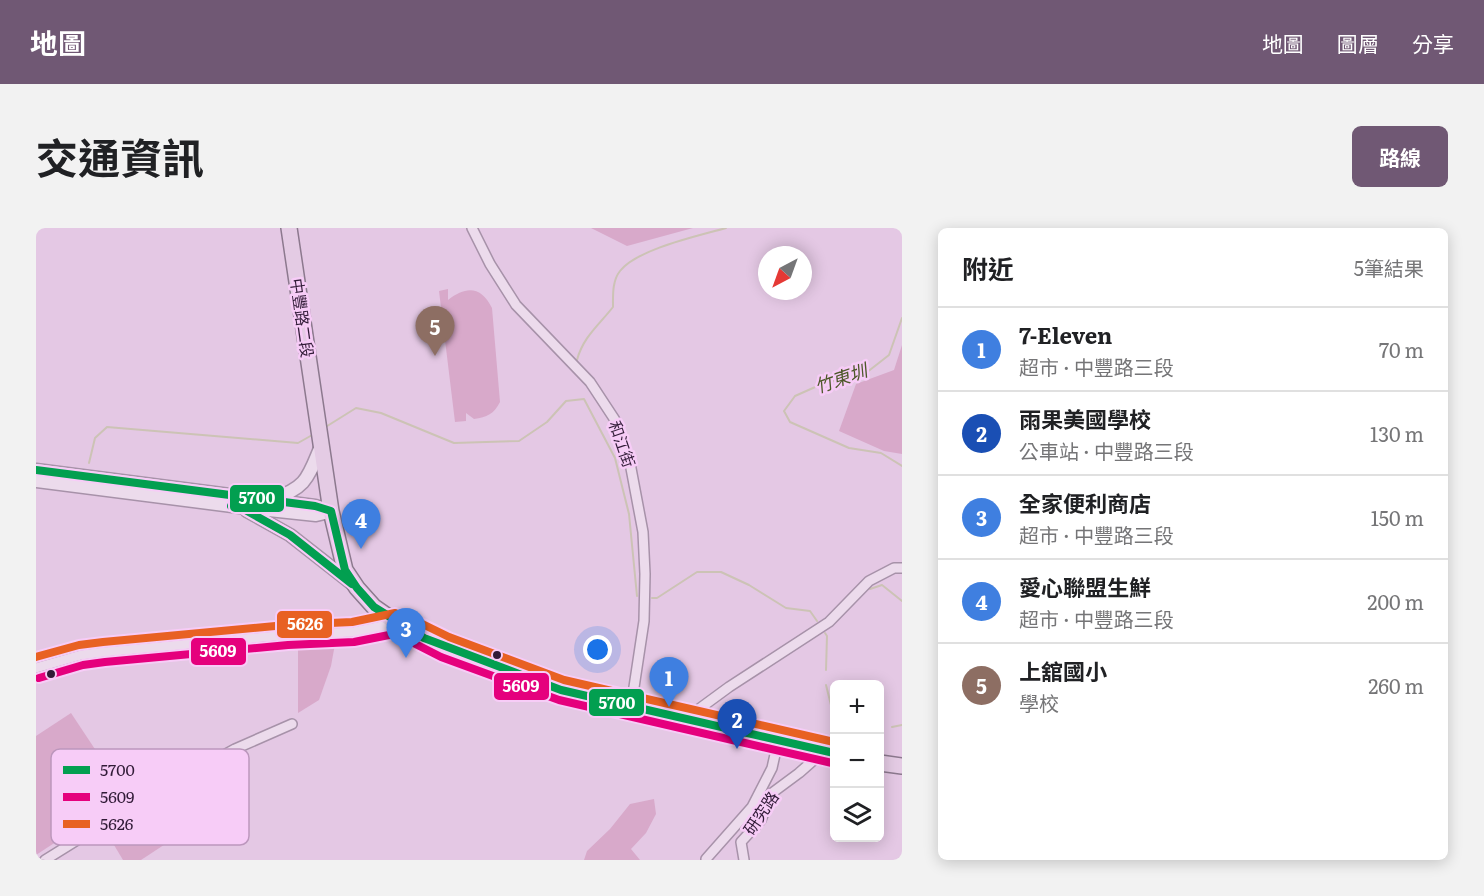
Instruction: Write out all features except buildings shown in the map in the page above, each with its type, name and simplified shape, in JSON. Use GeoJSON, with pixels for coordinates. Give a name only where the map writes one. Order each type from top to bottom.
{"type":"FeatureCollection","features":[{"type":"Feature","properties":{"kind":"main road","name":"中豐路二段"},"geometry":{"type":"LineString","coordinates":[[289,228],[321,446]]}},
{"type":"Feature","properties":{"kind":"main road"},"geometry":{"type":"LineString","coordinates":[[321,446],[331,512],[345,570],[374,607],[397,623],[445,647],[561,690],[829,752]]}},
{"type":"Feature","properties":{"kind":"main road"},"geometry":{"type":"LineString","coordinates":[[884,764],[902,766]]}},
{"type":"Feature","properties":{"kind":"street","name":"和江街"},"geometry":{"type":"LineString","coordinates":[[472,228],[490,264],[516,305],[590,382],[615,420],[630,463],[642,532],[645,574],[644,621],[631,707]]}},
{"type":"Feature","properties":{"kind":"street"},"geometry":{"type":"LineString","coordinates":[[267,500],[293,493],[309,476],[321,446]]}},
{"type":"Feature","properties":{"kind":"street"},"geometry":{"type":"LineString","coordinates":[[36,470],[315,506],[331,512]]}},
{"type":"Feature","properties":{"kind":"street"},"geometry":{"type":"LineString","coordinates":[[36,481],[316,515],[331,512]]}},
{"type":"Feature","properties":{"kind":"street"},"geometry":{"type":"LineString","coordinates":[[240,507],[290,535],[357,588]]}},
{"type":"Feature","properties":{"kind":"street"},"geometry":{"type":"LineString","coordinates":[[684,720],[729,687],[829,622],[869,581],[894,568],[902,568]]}},
{"type":"Feature","properties":{"kind":"street"},"geometry":{"type":"LineString","coordinates":[[36,668],[81,655],[104,652],[287,635],[353,632],[397,623]]}},
{"type":"Feature","properties":{"kind":"street"},"geometry":{"type":"LineString","coordinates":[[235,749],[292,724]]}},
{"type":"Feature","properties":{"kind":"street","name":"研究路"},"geometry":{"type":"LineString","coordinates":[[706,859],[753,807],[771,768],[778,741]]}},
{"type":"Feature","properties":{"kind":"street","name":"研究路"},"geometry":{"type":"LineString","coordinates":[[744,860],[741,842],[761,820],[772,793],[829,752]]}},
{"type":"Feature","properties":{"kind":"street"},"geometry":{"type":"LineString","coordinates":[[45,860],[69,845]]}},
{"type":"Feature","properties":{"kind":"shaded area"},"geometry":{"type":"Polygon","coordinates":[[[591,228],[693,228],[627,246],[591,228]]]}},
{"type":"Feature","properties":{"kind":"shaded area"},"geometry":{"type":"Polygon","coordinates":[[[448,289],[448,300],[461,292],[473,290],[483,296],[492,308],[500,402],[493,412],[483,417],[474,419],[466,413],[466,421],[455,422],[439,291],[448,289]]]}},
{"type":"Feature","properties":{"kind":"shaded area"},"geometry":{"type":"Polygon","coordinates":[[[902,345],[902,454],[884,451],[839,431],[856,384],[894,370],[902,345]]]}},
{"type":"Feature","properties":{"kind":"shaded area"},"geometry":{"type":"Polygon","coordinates":[[[298,644],[335,644],[331,666],[319,700],[298,713],[298,644]]]}},
{"type":"Feature","properties":{"kind":"shaded area"},"geometry":{"type":"Polygon","coordinates":[[[71,713],[95,749],[51,749],[51,845],[36,855],[36,736],[71,713]]]}},
{"type":"Feature","properties":{"kind":"shaded area"},"geometry":{"type":"Polygon","coordinates":[[[654,799],[656,814],[646,833],[631,849],[640,860],[584,860],[587,851],[610,829],[630,804],[654,799]]]}},
{"type":"Feature","properties":{"kind":"shaded area"},"geometry":{"type":"Polygon","coordinates":[[[114,845],[164,845],[141,860],[123,860],[114,845]]]}},
{"type":"Feature","properties":{"kind":"waterway"},"geometry":{"type":"LineString","coordinates":[[577,360],[587,338],[613,307],[616,279],[628,263],[669,244],[726,228]]}},
{"type":"Feature","properties":{"kind":"waterway","name":"竹東圳"},"geometry":{"type":"LineString","coordinates":[[902,318],[889,355],[866,373],[822,384],[795,396],[784,411],[790,422],[849,448],[881,453],[902,466]]}},
{"type":"Feature","properties":{"kind":"waterway"},"geometry":{"type":"LineString","coordinates":[[324,428],[356,408],[381,413],[454,443],[519,441],[547,422],[566,401],[584,399],[615,458],[629,514],[637,596]]}},
{"type":"Feature","properties":{"kind":"waterway"},"geometry":{"type":"LineString","coordinates":[[89,463],[95,438],[107,427],[298,443],[314,434]]}},
{"type":"Feature","properties":{"kind":"waterway"},"geometry":{"type":"LineString","coordinates":[[652,598],[657,598],[697,572],[721,572],[749,585],[786,608],[810,611],[817,621]]}},
{"type":"Feature","properties":{"kind":"waterway"},"geometry":{"type":"LineString","coordinates":[[870,589],[882,585],[902,601]]}},
{"type":"Feature","properties":{"kind":"waterway"},"geometry":{"type":"LineString","coordinates":[[825,633],[827,636],[826,670]]}},
{"type":"Feature","properties":{"kind":"waterway"},"geometry":{"type":"LineString","coordinates":[[826,685],[830,701]]}},
{"type":"Feature","properties":{"kind":"waterway"},"geometry":{"type":"LineString","coordinates":[[892,727],[902,725]]}},
{"type":"Feature","properties":{"kind":"transit line","name":"5700"},"geometry":{"type":"LineString","coordinates":[[36,470],[315,506],[331,511],[345,570],[357,588],[374,607],[424,638],[561,690],[830,752]]}},
{"type":"Feature","properties":{"kind":"transit line","name":"5700"},"geometry":{"type":"LineString","coordinates":[[231,506],[240,507],[290,535],[352,584]]}},
{"type":"Feature","properties":{"kind":"transit line","name":"5626"},"geometry":{"type":"LineString","coordinates":[[36,657],[79,645],[103,642],[286,625],[352,622],[395,613]]}},
{"type":"Feature","properties":{"kind":"transit line","name":"5626"},"geometry":{"type":"LineString","coordinates":[[402,614],[449,637],[564,680],[830,741]]}},
{"type":"Feature","properties":{"kind":"transit line","name":"5609"},"geometry":{"type":"LineString","coordinates":[[392,632],[441,657],[559,700],[830,763]]}},
{"type":"Feature","properties":{"kind":"transit line","name":"5609"},"geometry":{"type":"LineString","coordinates":[[39,678],[83,665],[105,662],[288,645],[354,642],[399,633]]}},
{"type":"Feature","properties":{"kind":"place","name":"上舘國小"},"geometry":{"type":"Point","coordinates":[435,356]}},
{"type":"Feature","properties":{"kind":"place","name":"愛心聯盟生鮮"},"geometry":{"type":"Point","coordinates":[361,549]}},
{"type":"Feature","properties":{"kind":"place","name":"全家便利商店"},"geometry":{"type":"Point","coordinates":[406,658]}},
{"type":"Feature","properties":{"kind":"place","name":"7-Eleven"},"geometry":{"type":"Point","coordinates":[669,707]}},
{"type":"Feature","properties":{"kind":"place","name":"雨果美國學校"},"geometry":{"type":"Point","coordinates":[737,749]}}]}
